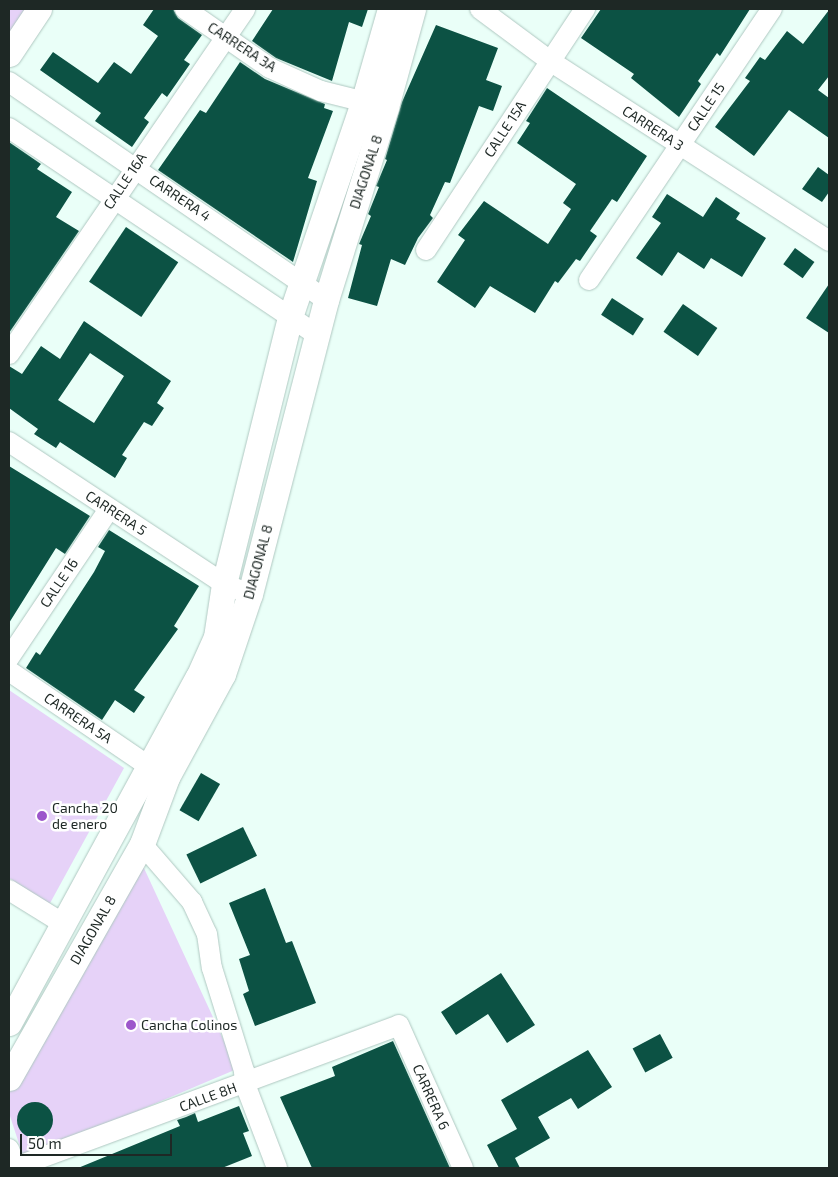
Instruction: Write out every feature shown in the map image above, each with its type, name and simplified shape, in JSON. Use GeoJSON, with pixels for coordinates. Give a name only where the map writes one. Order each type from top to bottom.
{"type":"FeatureCollection","features":[{"type":"Feature","properties":{"kind":"street"},"geometry":{"type":"LineString","coordinates":[[9,54],[39,9]]}},
{"type":"Feature","properties":{"kind":"street","name":"CARRERA 3A"},"geometry":{"type":"LineString","coordinates":[[185,9],[270,68],[320,91],[375,105]]}},
{"type":"Feature","properties":{"kind":"street","name":"CALLE 16A"},"geometry":{"type":"LineString","coordinates":[[9,354],[134,167],[245,9]]}},
{"type":"Feature","properties":{"kind":"street","name":"DIAGONAL 8"},"geometry":{"type":"LineString","coordinates":[[9,1078],[142,844],[167,777],[223,674],[250,594],[319,336],[326,300],[375,105],[390,9]]}},
{"type":"Feature","properties":{"kind":"street","name":"DIAGONAL 8"},"geometry":{"type":"LineString","coordinates":[[9,1023],[64,924],[147,765],[198,676],[216,637],[224,584],[290,317],[301,280],[375,105],[413,9]]}},
{"type":"Feature","properties":{"kind":"street","name":"CARRERA 3"},"geometry":{"type":"LineString","coordinates":[[480,9],[550,61],[680,145],[826,233]]}},
{"type":"Feature","properties":{"kind":"street","name":"CALLE 15A"},"geometry":{"type":"LineString","coordinates":[[426,250],[585,9]]}},
{"type":"Feature","properties":{"kind":"street","name":"CALLE 15"},"geometry":{"type":"LineString","coordinates":[[589,280],[772,9]]}},
{"type":"Feature","properties":{"kind":"street","name":"CARRERA 4"},"geometry":{"type":"LineString","coordinates":[[9,82],[301,280],[326,300]]}},
{"type":"Feature","properties":{"kind":"street"},"geometry":{"type":"LineString","coordinates":[[9,128],[319,336]]}},
{"type":"Feature","properties":{"kind":"street","name":"CARRERA 5"},"geometry":{"type":"LineString","coordinates":[[9,442],[224,584],[250,594]]}},
{"type":"Feature","properties":{"kind":"street","name":"CALLE 16"},"geometry":{"type":"LineString","coordinates":[[9,658],[109,509]]}},
{"type":"Feature","properties":{"kind":"street","name":"CARRERA 5A"},"geometry":{"type":"LineString","coordinates":[[9,671],[147,765]]}},
{"type":"Feature","properties":{"kind":"street"},"geometry":{"type":"LineString","coordinates":[[142,844],[192,902],[207,934],[212,968],[244,1071],[245,1084],[277,1168]]}},
{"type":"Feature","properties":{"kind":"street"},"geometry":{"type":"LineString","coordinates":[[9,890],[64,924]]}},
{"type":"Feature","properties":{"kind":"street","name":"CALLE 8H"},"geometry":{"type":"LineString","coordinates":[[14,1161],[245,1084],[399,1025]]}},
{"type":"Feature","properties":{"kind":"street","name":"CARRERA 6"},"geometry":{"type":"LineString","coordinates":[[399,1025],[464,1168]]}},
{"type":"Feature","properties":{"kind":"shaded area"},"geometry":{"type":"Polygon","coordinates":[[[9,9],[31,9],[9,42],[9,9]]]}},
{"type":"Feature","properties":{"kind":"shaded area","name":"Cancha 20 de enero"},"geometry":{"type":"Polygon","coordinates":[[[9,690],[124,768],[49,905],[9,878],[9,690]]]}},
{"type":"Feature","properties":{"kind":"shaded area"},"geometry":{"type":"Polygon","coordinates":[[[143,866],[237,1069],[24,1159],[9,1113],[9,1094],[143,866]]]}},
{"type":"Feature","properties":{"kind":"building"},"geometry":{"type":"Polygon","coordinates":[[[154,9],[173,9],[178,18],[202,35],[184,60],[190,64],[167,97],[162,93],[144,118],[149,122],[132,147],[95,121],[101,113],[40,70],[53,52],[98,83],[114,62],[131,74],[158,36],[143,25],[154,9]]]}},
{"type":"Feature","properties":{"kind":"building"},"geometry":{"type":"Polygon","coordinates":[[[273,9],[368,9],[362,27],[349,22],[332,81],[276,58],[252,41],[273,9]]]}},
{"type":"Feature","properties":{"kind":"building"},"geometry":{"type":"Polygon","coordinates":[[[601,9],[750,9],[720,56],[717,53],[698,81],[701,84],[679,117],[631,78],[634,74],[581,38],[601,9]]]}},
{"type":"Feature","properties":{"kind":"building"},"geometry":{"type":"Polygon","coordinates":[[[829,10],[829,76],[818,90],[829,98],[829,138],[789,110],[754,156],[715,127],[750,81],[745,78],[760,57],[765,60],[787,31],[803,44],[829,10]]]}},
{"type":"Feature","properties":{"kind":"building"},"geometry":{"type":"Polygon","coordinates":[[[436,25],[498,48],[486,80],[502,86],[493,111],[479,106],[450,183],[445,182],[430,215],[433,218],[418,238],[405,265],[391,259],[377,306],[348,298],[362,245],[359,244],[371,216],[368,214],[379,187],[376,186],[387,160],[385,159],[402,102],[436,25]]]}},
{"type":"Feature","properties":{"kind":"building"},"geometry":{"type":"Polygon","coordinates":[[[240,62],[265,79],[325,104],[324,108],[333,111],[308,178],[317,181],[293,262],[158,170],[200,110],[206,113],[240,62]]]}},
{"type":"Feature","properties":{"kind":"building"},"geometry":{"type":"Polygon","coordinates":[[[547,88],[647,156],[617,202],[612,199],[590,231],[597,236],[580,261],[576,259],[558,283],[555,281],[535,313],[490,286],[475,308],[437,282],[465,240],[458,235],[484,201],[548,244],[571,209],[563,203],[576,184],[517,143],[530,123],[526,121],[547,88]]]}},
{"type":"Feature","properties":{"kind":"building"},"geometry":{"type":"Polygon","coordinates":[[[9,142],[41,164],[37,169],[72,192],[56,217],[79,231],[9,333],[9,142]]]}},
{"type":"Feature","properties":{"kind":"building"},"geometry":{"type":"Polygon","coordinates":[[[818,167],[829,175],[829,192],[822,202],[802,189],[818,167]]]}},
{"type":"Feature","properties":{"kind":"building"},"geometry":{"type":"Polygon","coordinates":[[[667,194],[703,217],[716,197],[740,213],[736,219],[766,238],[742,277],[711,258],[704,269],[678,252],[662,276],[636,258],[661,223],[652,217],[667,194]]]}},
{"type":"Feature","properties":{"kind":"building"},"geometry":{"type":"Polygon","coordinates":[[[126,227],[178,262],[141,317],[89,282],[126,227]]]}},
{"type":"Feature","properties":{"kind":"building"},"geometry":{"type":"Polygon","coordinates":[[[795,248],[814,262],[803,278],[783,264],[795,248]]]}},
{"type":"Feature","properties":{"kind":"building"},"geometry":{"type":"Polygon","coordinates":[[[829,284],[829,333],[806,318],[829,284]]]}},
{"type":"Feature","properties":{"kind":"building"},"geometry":{"type":"Polygon","coordinates":[[[612,298],[644,319],[633,335],[601,315],[612,298]]]}},
{"type":"Feature","properties":{"kind":"building"},"geometry":{"type":"Polygon","coordinates":[[[683,304],[717,328],[698,356],[663,332],[683,304]]]}},
{"type":"Feature","properties":{"kind":"building"},"geometry":{"type":"Polygon","coordinates":[[[84,321],[171,381],[157,403],[164,408],[152,426],[144,422],[122,455],[127,458],[115,478],[60,442],[56,448],[34,434],[38,429],[9,408],[9,366],[22,374],[41,346],[60,359],[84,321]],[[90,353],[58,400],[94,423],[124,376],[90,353]]]}},
{"type":"Feature","properties":{"kind":"building"},"geometry":{"type":"Polygon","coordinates":[[[9,466],[90,516],[65,554],[56,548],[9,623],[9,466]]]}},
{"type":"Feature","properties":{"kind":"building"},"geometry":{"type":"Polygon","coordinates":[[[109,530],[199,586],[174,626],[178,629],[134,690],[145,697],[134,713],[115,700],[102,720],[26,668],[36,652],[40,655],[94,572],[105,551],[98,547],[109,530]]]}},
{"type":"Feature","properties":{"kind":"building"},"geometry":{"type":"Polygon","coordinates":[[[201,773],[220,784],[199,821],[180,810],[201,773]]]}},
{"type":"Feature","properties":{"kind":"building"},"geometry":{"type":"Polygon","coordinates":[[[243,827],[257,856],[200,883],[186,855],[243,827]]]}},
{"type":"Feature","properties":{"kind":"building"},"geometry":{"type":"Polygon","coordinates":[[[265,888],[286,943],[292,941],[316,1003],[255,1026],[243,994],[249,991],[239,959],[250,955],[229,903],[265,888]]]}},
{"type":"Feature","properties":{"kind":"building"},"geometry":{"type":"Polygon","coordinates":[[[501,973],[535,1025],[507,1043],[488,1014],[456,1035],[441,1012],[501,973]]]}},
{"type":"Feature","properties":{"kind":"building"},"geometry":{"type":"Polygon","coordinates":[[[660,1034],[673,1058],[645,1072],[633,1049],[660,1034]]]}},
{"type":"Feature","properties":{"kind":"building"},"geometry":{"type":"Polygon","coordinates":[[[393,1041],[450,1168],[312,1168],[280,1097],[335,1076],[332,1067],[393,1041]]]}},
{"type":"Feature","properties":{"kind":"building"},"geometry":{"type":"Polygon","coordinates":[[[588,1050],[612,1087],[578,1109],[571,1098],[538,1117],[550,1138],[515,1158],[520,1168],[499,1168],[487,1145],[517,1129],[501,1100],[588,1050]]]}},
{"type":"Feature","properties":{"kind":"building"},"geometry":{"type":"Polygon","coordinates":[[[35,1102],[42,1103],[48,1107],[52,1113],[52,1127],[48,1133],[42,1137],[35,1138],[28,1137],[22,1133],[18,1127],[17,1120],[18,1113],[22,1107],[28,1103],[35,1102]]]}},
{"type":"Feature","properties":{"kind":"building"},"geometry":{"type":"Polygon","coordinates":[[[239,1106],[249,1131],[243,1133],[252,1156],[222,1168],[78,1168],[180,1126],[177,1120],[195,1113],[198,1122],[239,1106]]]}},
{"type":"Feature","properties":{"kind":"place","name":"Cancha 20 de enero"},"geometry":{"type":"Point","coordinates":[42,816]}},
{"type":"Feature","properties":{"kind":"place","name":"Cancha Colinos"},"geometry":{"type":"Point","coordinates":[131,1025]}}]}
